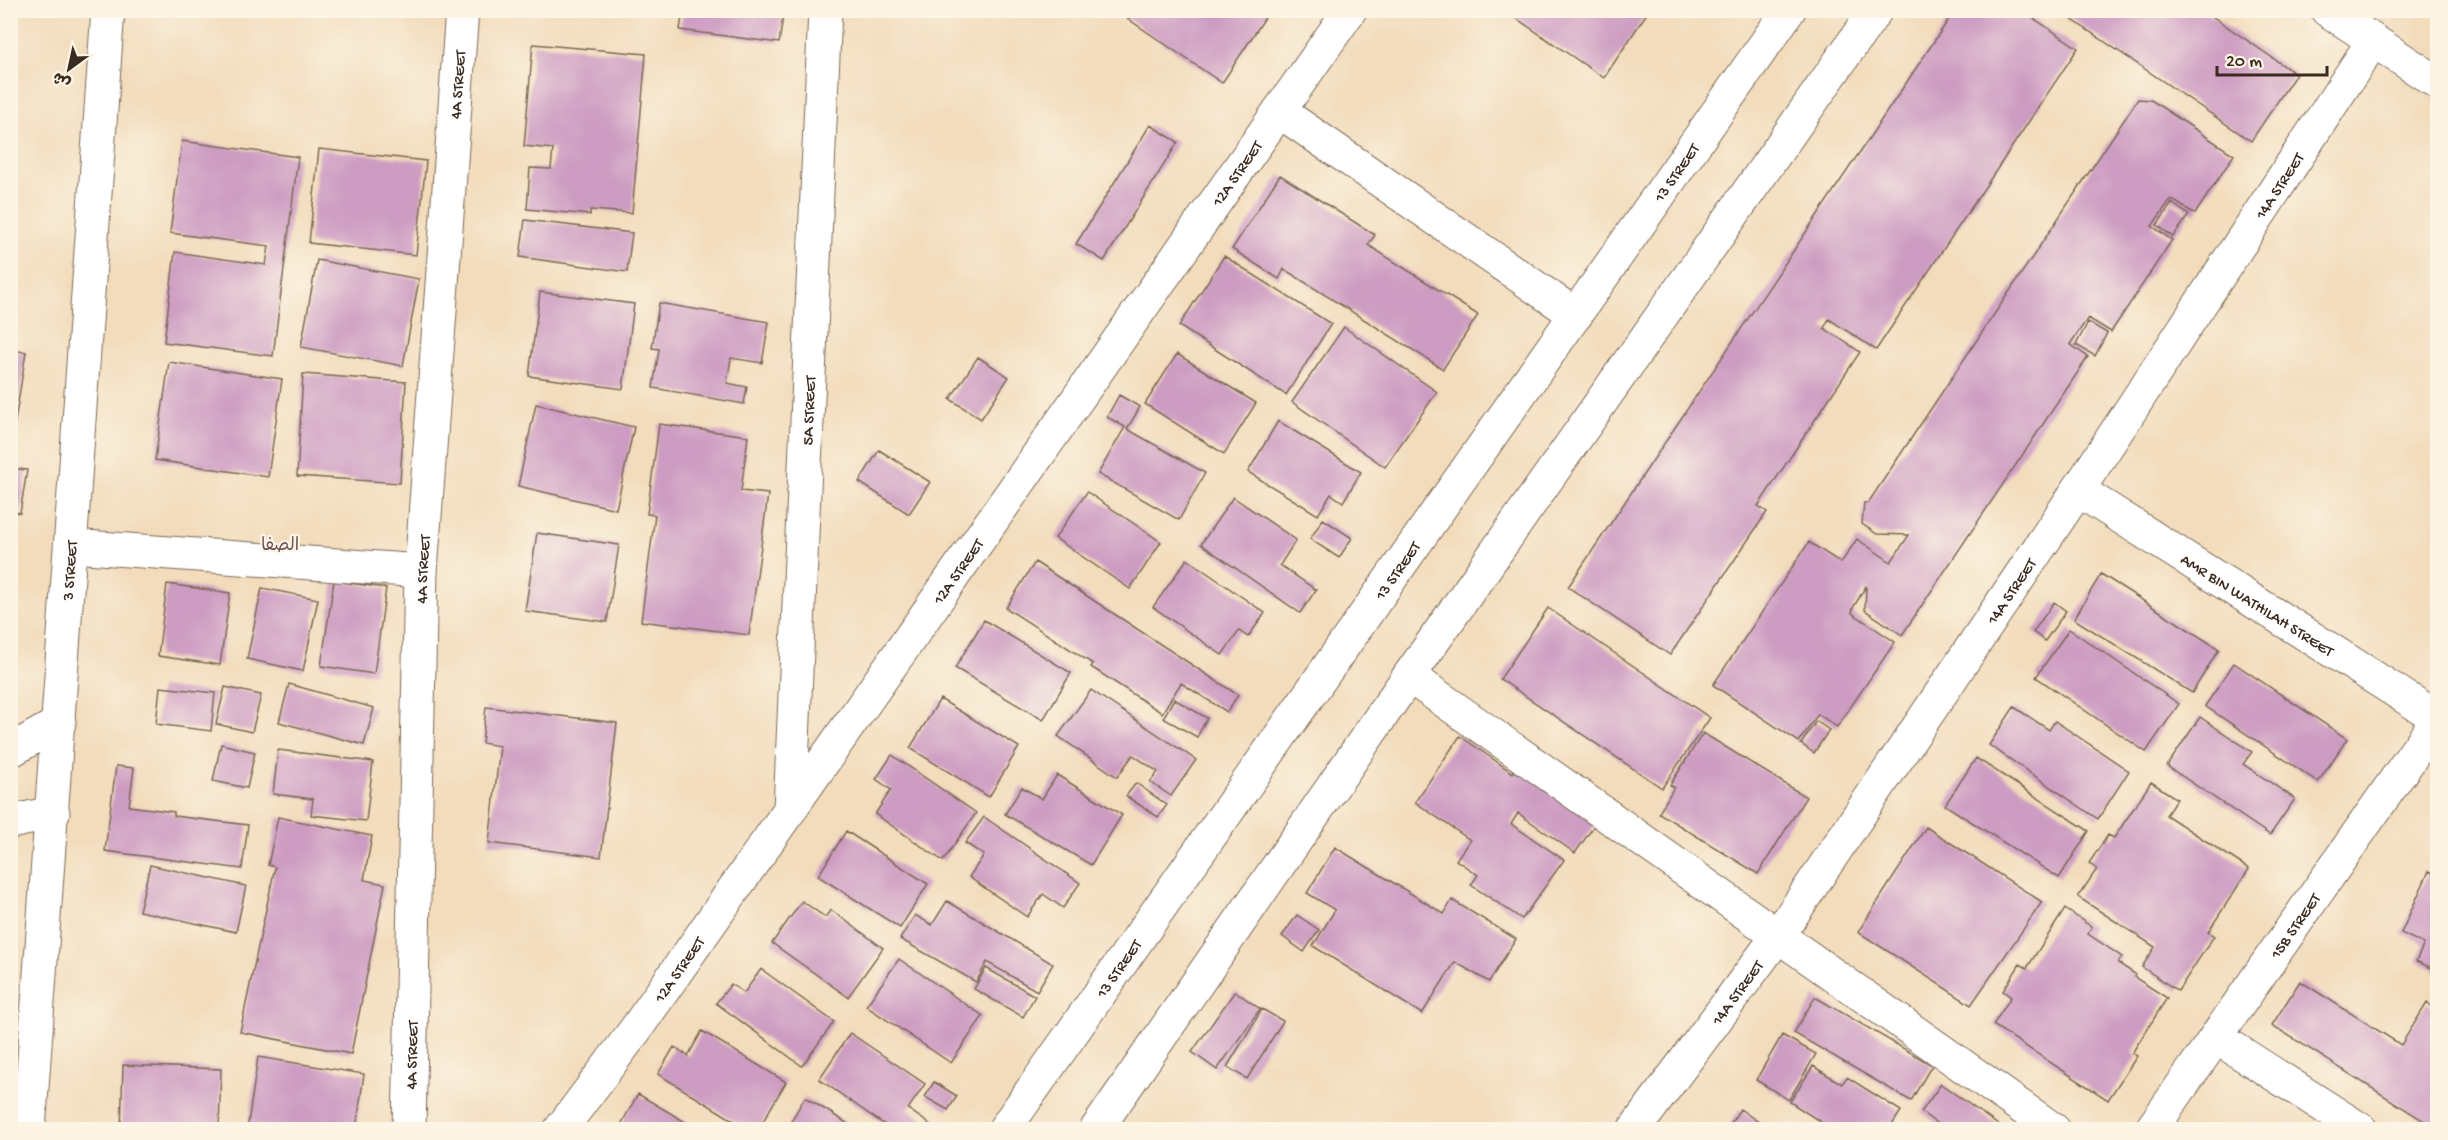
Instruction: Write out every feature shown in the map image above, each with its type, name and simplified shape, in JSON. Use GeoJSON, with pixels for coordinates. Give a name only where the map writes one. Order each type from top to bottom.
{"type":"FeatureCollection","features":[{"type":"Feature","properties":{"kind":"street","name":"3 STREET"},"geometry":{"type":"LineString","coordinates":[[29,1130],[60,723],[108,10]]}},
{"type":"Feature","properties":{"kind":"street","name":"4A STREET"},"geometry":{"type":"LineString","coordinates":[[409,1130],[421,571],[462,10]]}},
{"type":"Feature","properties":{"kind":"street","name":"5A STREET"},"geometry":{"type":"LineString","coordinates":[[790,810],[825,10]]}},
{"type":"Feature","properties":{"kind":"street","name":"12A STREET"},"geometry":{"type":"LineString","coordinates":[[560,1130],[636,1029],[1350,10]]}},
{"type":"Feature","properties":{"kind":"street","name":"13 STREET"},"geometry":{"type":"LineString","coordinates":[[1004,1130],[1789,10]]}},
{"type":"Feature","properties":{"kind":"street"},"geometry":{"type":"LineString","coordinates":[[1096,1130],[1409,676],[1876,10]]}},
{"type":"Feature","properties":{"kind":"street"},"geometry":{"type":"LineString","coordinates":[[2327,10],[2438,82]]}},
{"type":"Feature","properties":{"kind":"street","name":"14A STREET"},"geometry":{"type":"LineString","coordinates":[[1634,1130],[1777,937],[2078,490],[2373,40]]}},
{"type":"Feature","properties":{"kind":"street"},"geometry":{"type":"LineString","coordinates":[[1279,111],[1576,315]]}},
{"type":"Feature","properties":{"kind":"street","name":"AMR BIN WATHILAH STREET"},"geometry":{"type":"LineString","coordinates":[[2078,490],[2438,719]]}},
{"type":"Feature","properties":{"kind":"street"},"geometry":{"type":"LineString","coordinates":[[72,546],[421,571]]}},
{"type":"Feature","properties":{"kind":"street"},"geometry":{"type":"LineString","coordinates":[[1409,676],[2054,1130]]}},
{"type":"Feature","properties":{"kind":"street","name":"15B STREET"},"geometry":{"type":"LineString","coordinates":[[2151,1130],[2438,719]]}},
{"type":"Feature","properties":{"kind":"street"},"geometry":{"type":"LineString","coordinates":[[10,751],[60,723]]}},
{"type":"Feature","properties":{"kind":"street"},"geometry":{"type":"LineString","coordinates":[[10,822],[52,813]]}},
{"type":"Feature","properties":{"kind":"street"},"geometry":{"type":"LineString","coordinates":[[2216,1036],[2361,1130]]}},
{"type":"Feature","properties":{"kind":"building"},"geometry":{"type":"Polygon","coordinates":[[[683,10],[784,10],[779,43],[680,30],[683,10]]]}},
{"type":"Feature","properties":{"kind":"building"},"geometry":{"type":"Polygon","coordinates":[[[1115,10],[1270,10],[1222,83],[1115,10]]]}},
{"type":"Feature","properties":{"kind":"building"},"geometry":{"type":"Polygon","coordinates":[[[1504,10],[1649,10],[1604,78],[1504,10]]]}},
{"type":"Feature","properties":{"kind":"building"},"geometry":{"type":"Polygon","coordinates":[[[1955,10],[2021,10],[2078,48],[1876,350],[1829,319],[1824,328],[1860,352],[1758,506],[1767,512],[1670,655],[1568,587],[1955,10]]]}},
{"type":"Feature","properties":{"kind":"building"},"geometry":{"type":"Polygon","coordinates":[[[2058,10],[2203,10],[2296,74],[2251,141],[2058,10]]]}},
{"type":"Feature","properties":{"kind":"building"},"geometry":{"type":"Polygon","coordinates":[[[533,44],[646,54],[632,213],[590,210],[590,215],[527,209],[530,168],[551,169],[553,149],[524,146],[533,44]]]}},
{"type":"Feature","properties":{"kind":"building"},"geometry":{"type":"Polygon","coordinates":[[[2138,99],[2151,100],[2234,155],[2195,214],[2171,199],[2152,226],[2172,240],[2111,332],[2088,318],[2070,344],[2088,357],[1902,635],[1865,610],[1866,586],[1852,613],[1895,642],[1837,727],[1818,714],[1799,742],[1713,685],[1809,542],[1841,563],[1857,539],[1891,562],[1909,535],[1877,534],[1862,524],[1864,503],[1868,503],[2138,99]]]}},
{"type":"Feature","properties":{"kind":"building"},"geometry":{"type":"Polygon","coordinates":[[[1150,125],[1178,142],[1104,261],[1076,244],[1150,125]]]}},
{"type":"Feature","properties":{"kind":"building"},"geometry":{"type":"Polygon","coordinates":[[[182,141],[298,157],[273,356],[164,342],[175,252],[266,265],[269,246],[170,233],[182,141]]]}},
{"type":"Feature","properties":{"kind":"building"},"geometry":{"type":"Polygon","coordinates":[[[319,149],[426,161],[416,255],[309,243],[319,149]]]}},
{"type":"Feature","properties":{"kind":"building"},"geometry":{"type":"Polygon","coordinates":[[[1280,175],[1375,235],[1368,245],[1478,315],[1443,369],[1284,269],[1279,279],[1232,249],[1280,175]]]}},
{"type":"Feature","properties":{"kind":"building"},"geometry":{"type":"Polygon","coordinates":[[[2172,203],[2189,215],[2173,237],[2157,225],[2172,203]]]}},
{"type":"Feature","properties":{"kind":"building"},"geometry":{"type":"Polygon","coordinates":[[[525,220],[632,233],[627,272],[520,257],[525,220]]]}},
{"type":"Feature","properties":{"kind":"building"},"geometry":{"type":"Polygon","coordinates":[[[1224,256],[1331,324],[1286,395],[1179,326],[1224,256]]]}},
{"type":"Feature","properties":{"kind":"building"},"geometry":{"type":"Polygon","coordinates":[[[317,260],[419,279],[403,366],[301,347],[317,260]]]}},
{"type":"Feature","properties":{"kind":"building"},"geometry":{"type":"Polygon","coordinates":[[[540,292],[634,304],[623,389],[529,376],[540,292]]]}},
{"type":"Feature","properties":{"kind":"building"},"geometry":{"type":"Polygon","coordinates":[[[659,303],[769,322],[762,363],[731,358],[727,383],[747,387],[744,404],[653,388],[659,349],[652,348],[659,303]]]}},
{"type":"Feature","properties":{"kind":"building"},"geometry":{"type":"Polygon","coordinates":[[[2088,322],[2107,333],[2095,356],[2076,345],[2088,322]]]}},
{"type":"Feature","properties":{"kind":"building"},"geometry":{"type":"Polygon","coordinates":[[[1344,327],[1437,392],[1385,467],[1292,402],[1344,327]]]}},
{"type":"Feature","properties":{"kind":"building"},"geometry":{"type":"Polygon","coordinates":[[[10,350],[26,352],[12,441],[10,441],[10,350]]]}},
{"type":"Feature","properties":{"kind":"building"},"geometry":{"type":"Polygon","coordinates":[[[1177,354],[1256,403],[1224,454],[1145,404],[1177,354]]]}},
{"type":"Feature","properties":{"kind":"building"},"geometry":{"type":"Polygon","coordinates":[[[978,357],[1009,377],[981,419],[950,399],[978,357]]]}},
{"type":"Feature","properties":{"kind":"building"},"geometry":{"type":"Polygon","coordinates":[[[169,362],[282,379],[268,477],[155,460],[169,362]]]}},
{"type":"Feature","properties":{"kind":"building"},"geometry":{"type":"Polygon","coordinates":[[[303,374],[406,382],[400,483],[297,476],[303,374]]]}},
{"type":"Feature","properties":{"kind":"building"},"geometry":{"type":"Polygon","coordinates":[[[1119,395],[1140,407],[1127,429],[1205,473],[1179,520],[1098,474],[1125,427],[1107,417],[1119,395]]]}},
{"type":"Feature","properties":{"kind":"building"},"geometry":{"type":"Polygon","coordinates":[[[536,404],[634,427],[616,509],[518,486],[536,404]]]}},
{"type":"Feature","properties":{"kind":"building"},"geometry":{"type":"Polygon","coordinates":[[[1278,421],[1361,472],[1343,502],[1331,494],[1318,515],[1248,472],[1278,421]]]}},
{"type":"Feature","properties":{"kind":"building"},"geometry":{"type":"Polygon","coordinates":[[[659,424],[748,436],[741,491],[768,494],[749,635],[641,621],[655,515],[647,514],[659,424]]]}},
{"type":"Feature","properties":{"kind":"building"},"geometry":{"type":"Polygon","coordinates":[[[879,450],[930,482],[909,514],[859,482],[879,450]]]}},
{"type":"Feature","properties":{"kind":"building"},"geometry":{"type":"Polygon","coordinates":[[[10,468],[27,470],[20,513],[10,511],[10,468]]]}},
{"type":"Feature","properties":{"kind":"building"},"geometry":{"type":"Polygon","coordinates":[[[1087,492],[1161,542],[1130,589],[1055,538],[1087,492]]]}},
{"type":"Feature","properties":{"kind":"building"},"geometry":{"type":"Polygon","coordinates":[[[1233,497],[1296,540],[1280,565],[1316,590],[1300,613],[1201,544],[1233,497]]]}},
{"type":"Feature","properties":{"kind":"building"},"geometry":{"type":"Polygon","coordinates":[[[1323,519],[1352,538],[1339,558],[1310,539],[1323,519]]]}},
{"type":"Feature","properties":{"kind":"building"},"geometry":{"type":"Polygon","coordinates":[[[537,533],[619,545],[607,622],[525,611],[537,533]]]}},
{"type":"Feature","properties":{"kind":"building"},"geometry":{"type":"Polygon","coordinates":[[[1187,559],[1265,613],[1248,637],[1239,631],[1222,655],[1153,607],[1187,559]]]}},
{"type":"Feature","properties":{"kind":"building"},"geometry":{"type":"Polygon","coordinates":[[[1035,562],[1238,695],[1227,712],[1181,683],[1162,713],[1091,667],[1093,664],[1006,608],[1035,562]]]}},
{"type":"Feature","properties":{"kind":"building"},"geometry":{"type":"Polygon","coordinates":[[[2101,574],[2219,649],[2192,693],[2074,619],[2101,574]]]}},
{"type":"Feature","properties":{"kind":"building"},"geometry":{"type":"Polygon","coordinates":[[[334,581],[386,588],[374,674],[321,666],[334,581]]]}},
{"type":"Feature","properties":{"kind":"building"},"geometry":{"type":"Polygon","coordinates":[[[167,584],[230,593],[220,665],[158,656],[167,584]]]}},
{"type":"Feature","properties":{"kind":"building"},"geometry":{"type":"Polygon","coordinates":[[[262,588],[318,599],[303,671],[247,659],[262,588]]]}},
{"type":"Feature","properties":{"kind":"building"},"geometry":{"type":"Polygon","coordinates":[[[2054,602],[2066,611],[2045,641],[2033,632],[2054,602]]]}},
{"type":"Feature","properties":{"kind":"building"},"geometry":{"type":"Polygon","coordinates":[[[1548,608],[1710,718],[1662,788],[1500,679],[1548,608]]]}},
{"type":"Feature","properties":{"kind":"building"},"geometry":{"type":"Polygon","coordinates":[[[984,620],[1071,673],[1043,720],[955,668],[984,620]]]}},
{"type":"Feature","properties":{"kind":"building"},"geometry":{"type":"Polygon","coordinates":[[[2069,629],[2179,704],[2146,752],[2036,677],[2069,629]]]}},
{"type":"Feature","properties":{"kind":"building"},"geometry":{"type":"Polygon","coordinates":[[[2234,663],[2347,739],[2318,782],[2205,706],[2234,663]]]}},
{"type":"Feature","properties":{"kind":"building"},"geometry":{"type":"Polygon","coordinates":[[[289,684],[374,708],[364,745],[279,722],[289,684]]]}},
{"type":"Feature","properties":{"kind":"building"},"geometry":{"type":"Polygon","coordinates":[[[160,687],[215,693],[211,731],[156,724],[160,687]]]}},
{"type":"Feature","properties":{"kind":"building"},"geometry":{"type":"Polygon","coordinates":[[[225,687],[261,695],[252,732],[216,724],[225,687]]]}},
{"type":"Feature","properties":{"kind":"building"},"geometry":{"type":"Polygon","coordinates":[[[1091,690],[1196,760],[1171,796],[1150,782],[1158,772],[1133,755],[1117,777],[1058,736],[1091,690]]]}},
{"type":"Feature","properties":{"kind":"building"},"geometry":{"type":"Polygon","coordinates":[[[940,699],[1019,747],[989,797],[910,748],[940,699]]]}},
{"type":"Feature","properties":{"kind":"building"},"geometry":{"type":"Polygon","coordinates":[[[1174,699],[1207,718],[1197,737],[1163,718],[1174,699]]]}},
{"type":"Feature","properties":{"kind":"building"},"geometry":{"type":"Polygon","coordinates":[[[486,707],[617,723],[601,857],[489,843],[500,746],[482,743],[486,707]]]}},
{"type":"Feature","properties":{"kind":"building"},"geometry":{"type":"Polygon","coordinates":[[[2014,707],[2049,730],[2055,721],[2129,771],[2098,819],[1989,745],[2014,707]]]}},
{"type":"Feature","properties":{"kind":"building"},"geometry":{"type":"Polygon","coordinates":[[[2200,717],[2252,752],[2243,764],[2295,799],[2270,835],[2167,766],[2200,717]]]}},
{"type":"Feature","properties":{"kind":"building"},"geometry":{"type":"Polygon","coordinates":[[[1816,721],[1829,730],[1814,753],[1801,744],[1816,721]]]}},
{"type":"Feature","properties":{"kind":"building"},"geometry":{"type":"Polygon","coordinates":[[[1703,733],[1806,797],[1758,874],[1659,813],[1674,787],[1670,785],[1703,733]]]}},
{"type":"Feature","properties":{"kind":"building"},"geometry":{"type":"Polygon","coordinates":[[[1460,736],[1513,773],[1518,767],[1597,822],[1575,853],[1518,813],[1511,824],[1564,860],[1522,919],[1471,885],[1478,875],[1456,860],[1470,840],[1415,802],[1460,736]]]}},
{"type":"Feature","properties":{"kind":"building"},"geometry":{"type":"Polygon","coordinates":[[[221,744],[255,752],[247,788],[213,781],[221,744]]]}},
{"type":"Feature","properties":{"kind":"building"},"geometry":{"type":"Polygon","coordinates":[[[278,750],[373,762],[366,821],[311,815],[313,799],[273,794],[278,750]]]}},
{"type":"Feature","properties":{"kind":"building"},"geometry":{"type":"Polygon","coordinates":[[[892,755],[976,813],[943,861],[875,814],[891,790],[876,779],[892,755]]]}},
{"type":"Feature","properties":{"kind":"building"},"geometry":{"type":"Polygon","coordinates":[[[1976,758],[2089,831],[2059,878],[1945,805],[1976,758]]]}},
{"type":"Feature","properties":{"kind":"building"},"geometry":{"type":"Polygon","coordinates":[[[116,766],[134,768],[129,806],[174,812],[174,816],[248,825],[242,869],[105,851],[116,766]]]}},
{"type":"Feature","properties":{"kind":"building"},"geometry":{"type":"Polygon","coordinates":[[[1057,775],[1122,815],[1091,865],[1005,814],[1022,787],[1042,799],[1057,775]]]}},
{"type":"Feature","properties":{"kind":"building"},"geometry":{"type":"Polygon","coordinates":[[[2151,782],[2177,799],[2166,815],[2249,869],[2208,932],[2214,936],[2178,991],[2142,967],[2155,947],[2078,897],[2097,869],[2089,863],[2108,835],[2114,838],[2151,782]]]}},
{"type":"Feature","properties":{"kind":"building"},"geometry":{"type":"Polygon","coordinates":[[[1136,783],[1167,805],[1158,817],[1126,796],[1136,783]]]}},
{"type":"Feature","properties":{"kind":"building"},"geometry":{"type":"Polygon","coordinates":[[[278,817],[372,836],[364,880],[385,884],[351,1054],[240,1032],[275,867],[268,865],[278,817]]]}},
{"type":"Feature","properties":{"kind":"building"},"geometry":{"type":"Polygon","coordinates":[[[984,817],[1080,883],[1063,908],[1043,894],[1027,917],[969,877],[984,855],[965,843],[984,817]]]}},
{"type":"Feature","properties":{"kind":"building"},"geometry":{"type":"Polygon","coordinates":[[[1926,827],[2042,902],[1971,1005],[1858,932],[1926,827]]]}},
{"type":"Feature","properties":{"kind":"building"},"geometry":{"type":"Polygon","coordinates":[[[846,831],[928,884],[900,928],[818,876],[846,831]]]}},
{"type":"Feature","properties":{"kind":"building"},"geometry":{"type":"Polygon","coordinates":[[[1335,847],[1444,914],[1452,900],[1516,939],[1489,982],[1455,962],[1422,1014],[1313,946],[1335,910],[1307,893],[1335,847]]]}},
{"type":"Feature","properties":{"kind":"building"},"geometry":{"type":"Polygon","coordinates":[[[150,865],[246,886],[236,932],[139,911],[150,865]]]}},
{"type":"Feature","properties":{"kind":"building"},"geometry":{"type":"Polygon","coordinates":[[[2429,871],[2438,875],[2438,971],[2416,961],[2424,944],[2401,933],[2429,871]]]}},
{"type":"Feature","properties":{"kind":"building"},"geometry":{"type":"Polygon","coordinates":[[[802,901],[825,917],[831,910],[883,948],[848,997],[772,943],[802,901]]]}},
{"type":"Feature","properties":{"kind":"building"},"geometry":{"type":"Polygon","coordinates":[[[947,901],[1053,964],[1037,991],[987,962],[976,982],[900,939],[915,915],[932,925],[947,901]]]}},
{"type":"Feature","properties":{"kind":"building"},"geometry":{"type":"Polygon","coordinates":[[[2065,909],[2092,927],[2088,934],[2122,957],[2118,963],[2135,974],[2134,977],[2167,998],[2132,1053],[2137,1056],[2108,1100],[1993,1025],[2011,997],[2003,991],[2020,964],[2027,968],[2065,909]]]}},
{"type":"Feature","properties":{"kind":"building"},"geometry":{"type":"Polygon","coordinates":[[[1297,915],[1319,930],[1304,952],[1282,936],[1297,915]]]}},
{"type":"Feature","properties":{"kind":"building"},"geometry":{"type":"Polygon","coordinates":[[[899,959],[983,1016],[951,1063],[866,1006],[899,959]]]}},
{"type":"Feature","properties":{"kind":"building"},"geometry":{"type":"Polygon","coordinates":[[[986,968],[1035,996],[1023,1017],[974,989],[986,968]]]}},
{"type":"Feature","properties":{"kind":"building"},"geometry":{"type":"Polygon","coordinates":[[[761,969],[834,1022],[802,1066],[716,1003],[731,984],[744,993],[761,969]]]}},
{"type":"Feature","properties":{"kind":"building"},"geometry":{"type":"Polygon","coordinates":[[[2300,981],[2401,1045],[2427,1003],[2438,1010],[2438,1130],[2272,1025],[2300,981]]]}},
{"type":"Feature","properties":{"kind":"building"},"geometry":{"type":"Polygon","coordinates":[[[1235,991],[1260,1009],[1217,1070],[1192,1052],[1235,991]]]}},
{"type":"Feature","properties":{"kind":"building"},"geometry":{"type":"Polygon","coordinates":[[[1815,997],[1932,1065],[1911,1101],[1794,1033],[1815,997]]]}},
{"type":"Feature","properties":{"kind":"building"},"geometry":{"type":"Polygon","coordinates":[[[1262,1009],[1283,1021],[1247,1079],[1227,1067],[1262,1009]]]}},
{"type":"Feature","properties":{"kind":"building"},"geometry":{"type":"Polygon","coordinates":[[[702,1031],[786,1082],[758,1130],[749,1130],[658,1074],[674,1047],[688,1056],[702,1031]]]}},
{"type":"Feature","properties":{"kind":"building"},"geometry":{"type":"Polygon","coordinates":[[[850,1033],[925,1084],[908,1109],[938,1130],[892,1130],[819,1079],[850,1033]]]}},
{"type":"Feature","properties":{"kind":"building"},"geometry":{"type":"Polygon","coordinates":[[[1782,1035],[1816,1054],[1789,1100],[1756,1080],[1782,1035]]]}},
{"type":"Feature","properties":{"kind":"building"},"geometry":{"type":"Polygon","coordinates":[[[258,1057],[364,1074],[356,1130],[247,1130],[258,1057]]]}},
{"type":"Feature","properties":{"kind":"building"},"geometry":{"type":"Polygon","coordinates":[[[123,1065],[221,1069],[219,1130],[121,1130],[123,1065]]]}},
{"type":"Feature","properties":{"kind":"building"},"geometry":{"type":"Polygon","coordinates":[[[1813,1066],[1842,1084],[1847,1077],[1901,1111],[1889,1130],[1833,1130],[1790,1102],[1813,1066]]]}},
{"type":"Feature","properties":{"kind":"building"},"geometry":{"type":"Polygon","coordinates":[[[934,1082],[957,1096],[948,1110],[925,1097],[934,1082]]]}},
{"type":"Feature","properties":{"kind":"building"},"geometry":{"type":"Polygon","coordinates":[[[1941,1084],[2005,1130],[1946,1130],[1921,1112],[1941,1084]]]}},
{"type":"Feature","properties":{"kind":"building"},"geometry":{"type":"Polygon","coordinates":[[[638,1094],[699,1130],[618,1130],[638,1094]]]}},
{"type":"Feature","properties":{"kind":"building"},"geometry":{"type":"Polygon","coordinates":[[[805,1097],[858,1130],[786,1130],[805,1097]]]}},
{"type":"Feature","properties":{"kind":"building"},"geometry":{"type":"Polygon","coordinates":[[[1740,1109],[1770,1130],[1726,1130],[1740,1109]]]}},
{"type":"Feature","properties":{"kind":"district","name":"الصفا"},"geometry":{"type":"Point","coordinates":[280,544]}}]}
